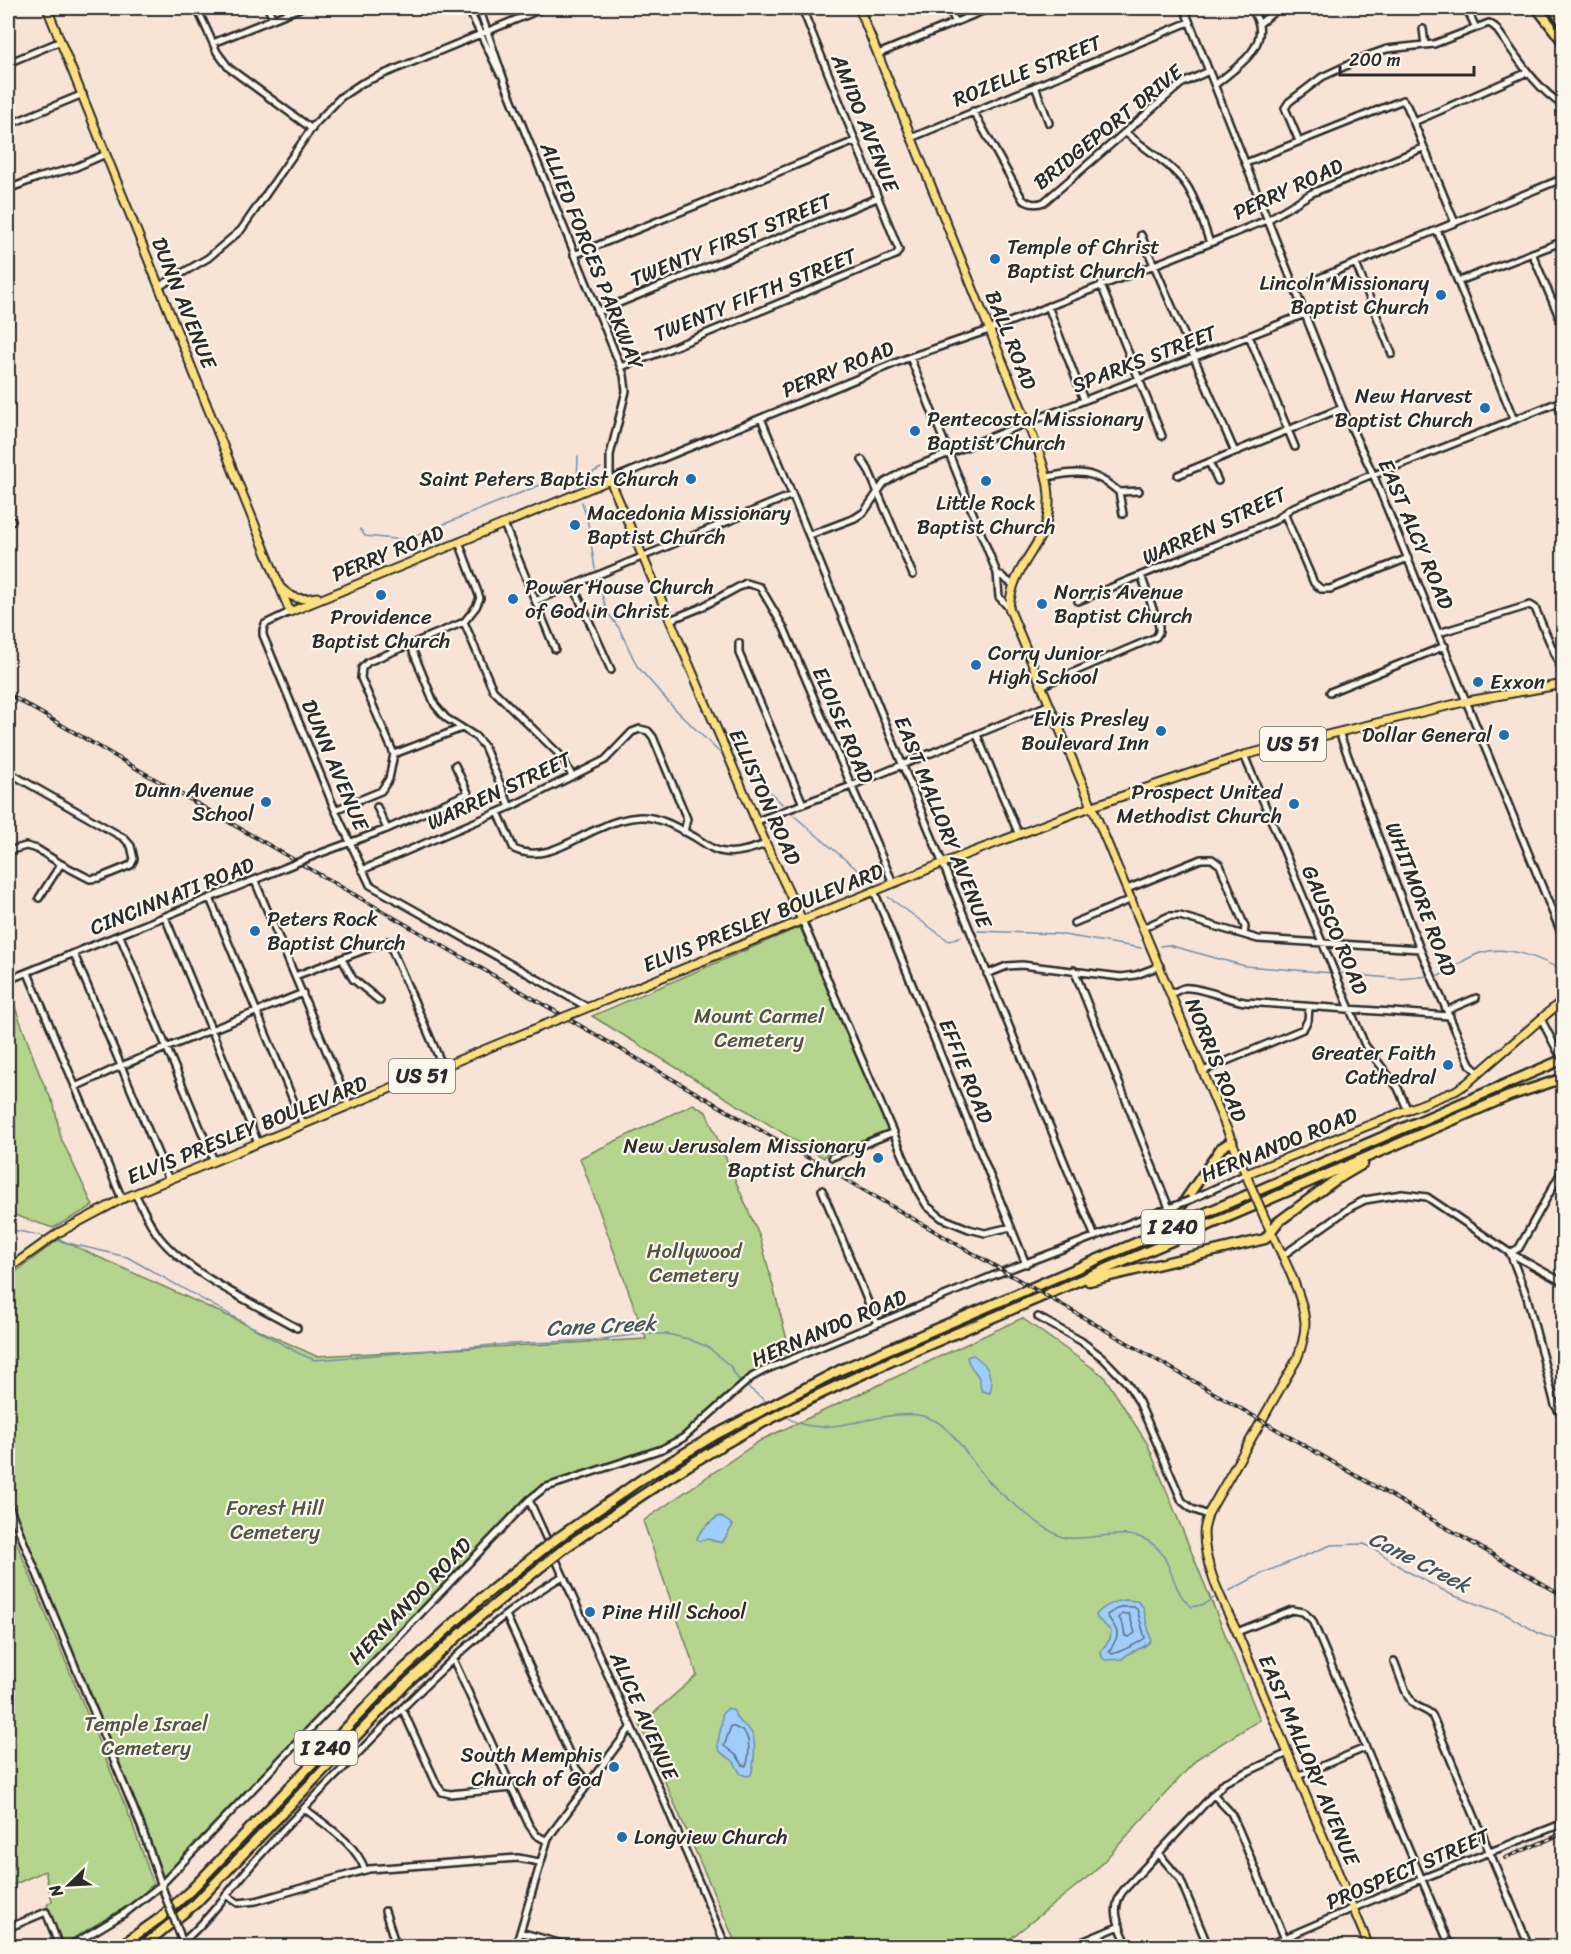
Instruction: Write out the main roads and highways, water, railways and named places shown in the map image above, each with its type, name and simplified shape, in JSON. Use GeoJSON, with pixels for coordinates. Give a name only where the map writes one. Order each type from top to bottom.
{"type":"FeatureCollection","features":[{"type":"Feature","properties":{"kind":"highway"},"geometry":{"type":"LineString","coordinates":[[1536,8],[1563,43]]}},
{"type":"Feature","properties":{"kind":"highway"},"geometry":{"type":"LineString","coordinates":[[1552,8],[1563,23]]}},
{"type":"Feature","properties":{"kind":"highway","name":"I 240"},"geometry":{"type":"LineString","coordinates":[[120,1947],[160,1918],[192,1889],[409,1663],[478,1600],[559,1536],[642,1479],[762,1409],[840,1370],[1563,1060]]}},
{"type":"Feature","properties":{"kind":"highway","name":"I 240"},"geometry":{"type":"LineString","coordinates":[[143,1947],[178,1920],[212,1887],[407,1683],[478,1618],[565,1548],[658,1484],[770,1419],[864,1373],[1509,1096],[1563,1078]]}},
{"type":"Feature","properties":{"kind":"highway"},"geometry":{"type":"LineString","coordinates":[[1134,1243],[1157,1228],[1179,1209],[1221,1148],[1232,1141]]}},
{"type":"Feature","properties":{"kind":"highway"},"geometry":{"type":"LineString","coordinates":[[1066,1287],[1265,1239],[1278,1222],[1334,1181],[1384,1150]]}},
{"type":"Feature","properties":{"kind":"main road","name":"DUNN AVENUE"},"geometry":{"type":"LineString","coordinates":[[47,8],[290,612]]}},
{"type":"Feature","properties":{"kind":"main road","name":"BALL ROAD"},"geometry":{"type":"LineString","coordinates":[[859,8],[1027,422],[1047,477],[1049,493],[1047,517],[1040,539],[1012,584]]}},
{"type":"Feature","properties":{"kind":"main road","name":"PERRY ROAD"},"geometry":{"type":"LineString","coordinates":[[290,612],[610,480]]}},
{"type":"Feature","properties":{"kind":"main road","name":"ELLISTON ROAD"},"geometry":{"type":"LineString","coordinates":[[610,480],[766,844],[802,920]]}},
{"type":"Feature","properties":{"kind":"main road","name":"NORRIS ROAD"},"geometry":{"type":"LineString","coordinates":[[1012,584],[1009,608],[1282,1256],[1301,1304],[1305,1321],[1303,1342],[1298,1359],[1208,1515],[1204,1533],[1217,1588]]}},
{"type":"Feature","properties":{"kind":"main road"},"geometry":{"type":"LineString","coordinates":[[280,586],[289,595],[305,600],[334,593]]}},
{"type":"Feature","properties":{"kind":"main road","name":"ELVIS PRESLEY BOULEVARD"},"geometry":{"type":"LineString","coordinates":[[8,1269],[58,1233],[122,1199],[893,882],[1093,806],[1244,755],[1468,701],[1563,684]]}},
{"type":"Feature","properties":{"kind":"main road","name":"HERNANDO ROAD"},"geometry":{"type":"LineString","coordinates":[[1246,1174],[1455,1091],[1479,1073],[1563,999]]}},
{"type":"Feature","properties":{"kind":"main road","name":"EAST MALLORY AVENUE"},"geometry":{"type":"LineString","coordinates":[[1217,1588],[1238,1632],[1369,1947]]}},
{"type":"Feature","properties":{"kind":"water"},"geometry":{"type":"Polygon","coordinates":[[[973,1355],[988,1370],[992,1383],[990,1393],[982,1391],[979,1378],[968,1361],[967,1357],[973,1355]]]}},
{"type":"Feature","properties":{"kind":"water"},"geometry":{"type":"Polygon","coordinates":[[[720,1516],[733,1525],[722,1543],[697,1539],[706,1526],[720,1516]]]}},
{"type":"Feature","properties":{"kind":"water"},"geometry":{"type":"Polygon","coordinates":[[[1125,1600],[1137,1601],[1143,1607],[1151,1640],[1122,1659],[1105,1660],[1101,1651],[1110,1639],[1111,1631],[1096,1615],[1109,1605],[1125,1600]]]}},
{"type":"Feature","properties":{"kind":"water"},"geometry":{"type":"Polygon","coordinates":[[[728,1708],[734,1711],[739,1721],[749,1729],[753,1736],[754,1753],[751,1775],[741,1774],[733,1761],[719,1749],[722,1714],[728,1708]]]}},
{"type":"Feature","properties":{"kind":"waterway"},"geometry":{"type":"LineString","coordinates":[[577,485],[578,456]]}},
{"type":"Feature","properties":{"kind":"waterway"},"geometry":{"type":"LineString","coordinates":[[360,529],[365,536],[405,540],[545,483],[563,477],[577,481],[601,468]]}},
{"type":"Feature","properties":{"kind":"waterway"},"geometry":{"type":"LineString","coordinates":[[582,502],[588,523],[595,569]]}},
{"type":"Feature","properties":{"kind":"waterway"},"geometry":{"type":"LineString","coordinates":[[598,581],[607,612],[619,628],[637,666],[672,706],[719,752]]}},
{"type":"Feature","properties":{"kind":"waterway"},"geometry":{"type":"LineString","coordinates":[[741,763],[782,804]]}},
{"type":"Feature","properties":{"kind":"waterway"},"geometry":{"type":"LineString","coordinates":[[793,815],[874,884]]}},
{"type":"Feature","properties":{"kind":"waterway"},"geometry":{"type":"LineString","coordinates":[[888,897],[949,941],[962,936]]}},
{"type":"Feature","properties":{"kind":"waterway"},"geometry":{"type":"LineString","coordinates":[[978,931],[1058,934],[1141,948]]}},
{"type":"Feature","properties":{"kind":"waterway"},"geometry":{"type":"LineString","coordinates":[[1160,946],[1168,945],[1245,966],[1333,973]]}},
{"type":"Feature","properties":{"kind":"waterway"},"geometry":{"type":"LineString","coordinates":[[1433,976],[1439,976],[1480,953],[1501,950],[1534,957],[1564,972]]}},
{"type":"Feature","properties":{"kind":"waterway"},"geometry":{"type":"LineString","coordinates":[[1338,973],[1400,979],[1429,976]]}},
{"type":"Feature","properties":{"kind":"waterway","name":"Cane Creek"},"geometry":{"type":"LineString","coordinates":[[8,1229],[48,1237]]}},
{"type":"Feature","properties":{"kind":"waterway","name":"Cane Creek"},"geometry":{"type":"LineString","coordinates":[[55,1240],[127,1257],[300,1354],[315,1360],[493,1345],[667,1334],[708,1347],[730,1366],[738,1379],[769,1404]]}},
{"type":"Feature","properties":{"kind":"waterway","name":"Cane Creek"},"geometry":{"type":"LineString","coordinates":[[785,1416],[800,1424],[816,1427],[888,1416],[923,1416],[933,1419],[950,1432],[993,1486],[1046,1528],[1067,1538],[1126,1535],[1144,1539],[1161,1553],[1184,1600],[1192,1607],[1205,1604],[1214,1598]]}},
{"type":"Feature","properties":{"kind":"waterway","name":"Cane Creek"},"geometry":{"type":"LineString","coordinates":[[1229,1591],[1263,1573],[1331,1545],[1364,1544],[1403,1569],[1452,1595],[1505,1614],[1540,1634],[1564,1643]]}},
{"type":"Feature","properties":{"kind":"railway"},"geometry":{"type":"LineString","coordinates":[[8,694],[1564,1596]]}},
{"type":"Feature","properties":{"kind":"railway"},"geometry":{"type":"LineString","coordinates":[[1505,1858],[1564,1833]]}},
{"type":"Feature","properties":{"kind":"place","name":"Temple of Christ Baptist Church"},"geometry":{"type":"Point","coordinates":[995,259]}},
{"type":"Feature","properties":{"kind":"place","name":"Lincoln Missionary Baptist Church"},"geometry":{"type":"Point","coordinates":[1441,295]}},
{"type":"Feature","properties":{"kind":"place","name":"New Harvest Baptist Church"},"geometry":{"type":"Point","coordinates":[1485,408]}},
{"type":"Feature","properties":{"kind":"place","name":"Pentecostal Missionary Baptist Church"},"geometry":{"type":"Point","coordinates":[915,431]}},
{"type":"Feature","properties":{"kind":"place","name":"Saint Peters Baptist Church"},"geometry":{"type":"Point","coordinates":[691,479]}},
{"type":"Feature","properties":{"kind":"place","name":"Little Rock Baptist Church"},"geometry":{"type":"Point","coordinates":[986,481]}},
{"type":"Feature","properties":{"kind":"place","name":"Macedonia Missionary Baptist Church"},"geometry":{"type":"Point","coordinates":[575,525]}},
{"type":"Feature","properties":{"kind":"place","name":"Providence Baptist Church"},"geometry":{"type":"Point","coordinates":[381,595]}},
{"type":"Feature","properties":{"kind":"place","name":"Power House Church of God in Christ"},"geometry":{"type":"Point","coordinates":[513,599]}},
{"type":"Feature","properties":{"kind":"place","name":"Norris Avenue Baptist Church"},"geometry":{"type":"Point","coordinates":[1042,604]}},
{"type":"Feature","properties":{"kind":"place","name":"Corry Junior High School"},"geometry":{"type":"Point","coordinates":[976,665]}},
{"type":"Feature","properties":{"kind":"place","name":"Exxon"},"geometry":{"type":"Point","coordinates":[1478,682]}},
{"type":"Feature","properties":{"kind":"place","name":"Elvis Presley Boulevard Inn"},"geometry":{"type":"Point","coordinates":[1161,731]}},
{"type":"Feature","properties":{"kind":"place","name":"Dollar General"},"geometry":{"type":"Point","coordinates":[1504,735]}},
{"type":"Feature","properties":{"kind":"place","name":"Dunn Avenue School"},"geometry":{"type":"Point","coordinates":[266,802]}},
{"type":"Feature","properties":{"kind":"place","name":"Prospect United Methodist Church"},"geometry":{"type":"Point","coordinates":[1294,804]}},
{"type":"Feature","properties":{"kind":"place","name":"Peters Rock Baptist Church"},"geometry":{"type":"Point","coordinates":[255,931]}},
{"type":"Feature","properties":{"kind":"place","name":"Greater Faith Cathedral"},"geometry":{"type":"Point","coordinates":[1448,1065]}},
{"type":"Feature","properties":{"kind":"place","name":"New Jerusalem Missionary Baptist Church"},"geometry":{"type":"Point","coordinates":[878,1158]}},
{"type":"Feature","properties":{"kind":"place","name":"Pine Hill School"},"geometry":{"type":"Point","coordinates":[590,1612]}},
{"type":"Feature","properties":{"kind":"place","name":"South Memphis Church of God"},"geometry":{"type":"Point","coordinates":[614,1767]}},
{"type":"Feature","properties":{"kind":"place","name":"Longview Church"},"geometry":{"type":"Point","coordinates":[622,1837]}},
{"type":"Feature","properties":{"kind":"park label","name":"Mount Carmel Cemetery"},"geometry":{"type":"Point","coordinates":[759,1028]}},
{"type":"Feature","properties":{"kind":"park label","name":"Hollywood Cemetery"},"geometry":{"type":"Point","coordinates":[694,1263]}},
{"type":"Feature","properties":{"kind":"park label","name":"Forest Hill Cemetery"},"geometry":{"type":"Point","coordinates":[275,1520]}},
{"type":"Feature","properties":{"kind":"park label","name":"Temple Israel Cemetery"},"geometry":{"type":"Point","coordinates":[146,1736]}}]}
